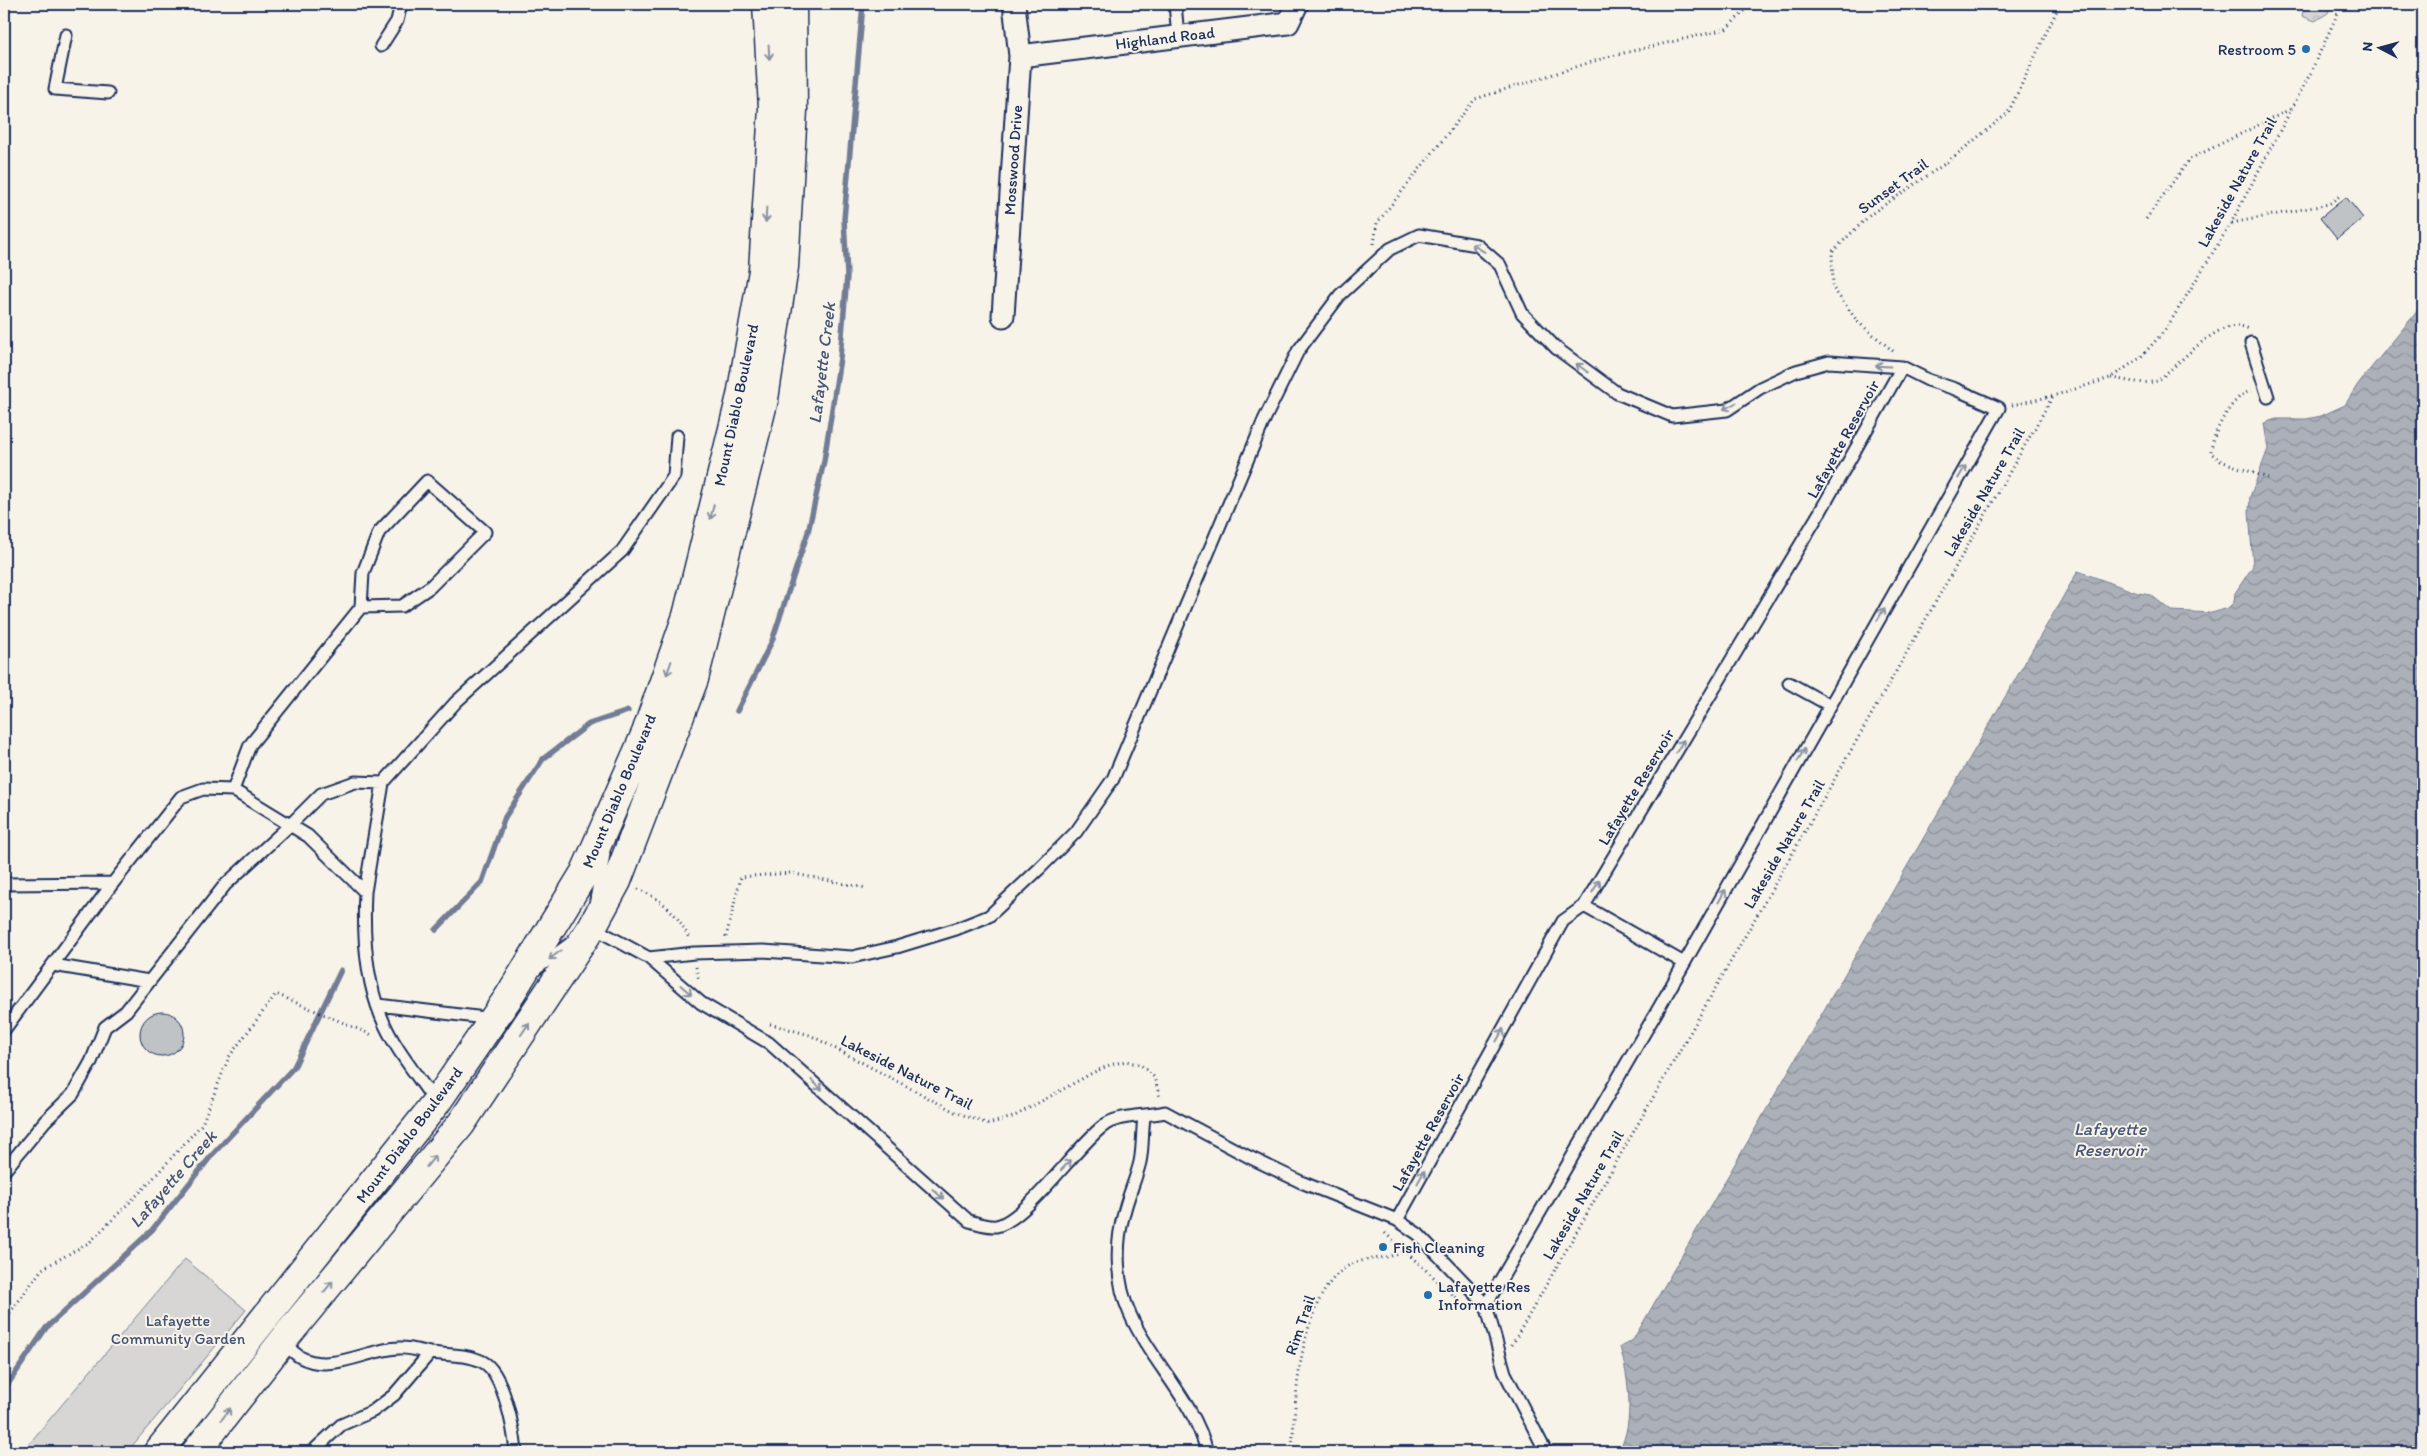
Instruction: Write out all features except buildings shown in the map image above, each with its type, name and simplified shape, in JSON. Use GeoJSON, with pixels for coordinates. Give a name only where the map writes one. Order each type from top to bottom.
{"type":"FeatureCollection","features":[{"type":"Feature","properties":{"kind":"main road","name":"Mount Diablo Boulevard"},"geometry":{"type":"LineString","coordinates":[[158,1452],[436,1103],[494,1019],[585,872],[646,733],[687,616],[741,396],[763,271],[772,108],[767,4]]}},
{"type":"Feature","properties":{"kind":"main road","name":"Mount Diablo Boulevard"},"geometry":{"type":"LineString","coordinates":[[196,1452],[282,1343],[461,1124],[592,927],[616,881],[694,679],[764,399],[784,267],[793,110],[792,4]]}},
{"type":"Feature","properties":{"kind":"street","name":"Mosswood Drive"},"geometry":{"type":"LineString","coordinates":[[1003,316],[1020,56],[1014,4]]}},
{"type":"Feature","properties":{"kind":"street","name":"Highland Road"},"geometry":{"type":"LineString","coordinates":[[1020,56],[1178,36],[1287,14],[1296,4]]}},
{"type":"Feature","properties":{"kind":"lane"},"geometry":{"type":"LineString","coordinates":[[381,46],[396,21],[402,4]]}},
{"type":"Feature","properties":{"kind":"lane"},"geometry":{"type":"LineString","coordinates":[[1175,4],[1178,36]]}},
{"type":"Feature","properties":{"kind":"lane"},"geometry":{"type":"LineString","coordinates":[[66,35],[55,89],[108,93]]}},
{"type":"Feature","properties":{"kind":"lane"},"geometry":{"type":"LineString","coordinates":[[649,958],[694,953],[763,951],[852,957],[897,947],[956,929],[989,916],[1076,832],[1113,779],[1262,427],[1298,351],[1340,295],[1390,249],[1419,235],[1477,245],[1500,265],[1522,313],[1556,348],[1617,394],[1672,416],[1727,410],[1760,388],[1796,371],[1830,362],[1901,362],[1928,380],[1955,389],[1999,408],[1698,939],[1486,1305]]}},
{"type":"Feature","properties":{"kind":"lane"},"geometry":{"type":"LineString","coordinates":[[2252,343],[2267,393]]}},
{"type":"Feature","properties":{"kind":"lane","name":"Lafayette Reservoir"},"geometry":{"type":"LineString","coordinates":[[1397,1220],[1563,921],[1584,906],[1820,512],[1901,362]]}},
{"type":"Feature","properties":{"kind":"lane"},"geometry":{"type":"LineString","coordinates":[[436,1103],[398,1047],[381,1016],[363,929],[365,892],[383,783],[456,702],[622,551],[674,476],[678,436]]}},
{"type":"Feature","properties":{"kind":"lane"},"geometry":{"type":"LineString","coordinates":[[233,790],[250,744],[361,607],[363,573],[379,532],[427,481],[485,532],[430,587],[402,606],[361,607]]}},
{"type":"Feature","properties":{"kind":"lane"},"geometry":{"type":"LineString","coordinates":[[1789,683],[1829,705]]}},
{"type":"Feature","properties":{"kind":"lane"},"geometry":{"type":"LineString","coordinates":[[4,1171],[45,1121],[73,1094],[91,1062],[106,1027],[126,1011],[225,885],[321,794],[355,782],[383,783]]}},
{"type":"Feature","properties":{"kind":"lane"},"geometry":{"type":"LineString","coordinates":[[4,1030],[113,883],[181,797],[203,789],[233,790],[308,836],[365,892]]}},
{"type":"Feature","properties":{"kind":"lane"},"geometry":{"type":"LineString","coordinates":[[518,982],[592,927],[610,816]]}},
{"type":"Feature","properties":{"kind":"lane"},"geometry":{"type":"LineString","coordinates":[[4,884],[113,883]]}},
{"type":"Feature","properties":{"kind":"lane"},"geometry":{"type":"LineString","coordinates":[[1584,906],[1684,963]]}},
{"type":"Feature","properties":{"kind":"lane"},"geometry":{"type":"LineString","coordinates":[[592,927],[649,958],[701,1003],[769,1043],[969,1221],[996,1226],[1020,1212],[1103,1126],[1122,1117],[1144,1117],[1165,1112],[1292,1178],[1397,1220],[1418,1234],[1486,1305],[1502,1362],[1546,1452]]}},
{"type":"Feature","properties":{"kind":"lane"},"geometry":{"type":"LineString","coordinates":[[53,964],[149,981]]}},
{"type":"Feature","properties":{"kind":"lane"},"geometry":{"type":"LineString","coordinates":[[378,1005],[494,1019]]}},
{"type":"Feature","properties":{"kind":"lane"},"geometry":{"type":"LineString","coordinates":[[1144,1117],[1140,1162],[1123,1216],[1118,1247],[1120,1279],[1129,1313],[1183,1399],[1204,1436],[1208,1452]]}},
{"type":"Feature","properties":{"kind":"lane"},"geometry":{"type":"LineString","coordinates":[[282,1343],[301,1358],[321,1363],[341,1361],[371,1352],[401,1348],[471,1357],[486,1363],[497,1378],[513,1422],[516,1452]]}},
{"type":"Feature","properties":{"kind":"lane"},"geometry":{"type":"LineString","coordinates":[[312,1452],[341,1425],[373,1411],[394,1395],[430,1353]]}},
{"type":"Feature","properties":{"kind":"path"},"geometry":{"type":"LineString","coordinates":[[1370,267],[1377,223],[1475,99],[1607,57],[1726,29],[1752,4]]}},
{"type":"Feature","properties":{"kind":"path","name":"Sunset Trail"},"geometry":{"type":"LineString","coordinates":[[1901,362],[1858,322],[1833,288],[1832,252],[1871,214],[1946,164],[2008,113],[2060,4]]}},
{"type":"Feature","properties":{"kind":"path","name":"Lakeside Nature Trail"},"geometry":{"type":"LineString","coordinates":[[1999,408],[2053,396],[2110,378],[2140,358],[2166,329],[2231,223],[2292,109],[2342,4]]}},
{"type":"Feature","properties":{"kind":"path"},"geometry":{"type":"LineString","coordinates":[[2146,219],[2190,159],[2292,109]]}},
{"type":"Feature","properties":{"kind":"path"},"geometry":{"type":"LineString","coordinates":[[2231,223],[2329,204],[2340,195]]}},
{"type":"Feature","properties":{"kind":"path"},"geometry":{"type":"LineString","coordinates":[[2110,378],[2144,382],[2158,380],[2188,353],[2222,329],[2232,325],[2249,327],[2253,335],[2252,343]]}},
{"type":"Feature","properties":{"kind":"path"},"geometry":{"type":"LineString","coordinates":[[2267,393],[2245,392],[2239,398],[2218,425],[2211,444],[2211,453],[2221,461],[2268,478]]}},
{"type":"Feature","properties":{"kind":"path","name":"Lakeside Nature Trail"},"geometry":{"type":"LineString","coordinates":[[1502,1362],[2053,396]]}},
{"type":"Feature","properties":{"kind":"path"},"geometry":{"type":"LineString","coordinates":[[722,952],[741,877],[790,873],[866,888]]}},
{"type":"Feature","properties":{"kind":"path"},"geometry":{"type":"LineString","coordinates":[[616,881],[655,896],[665,904],[686,933],[694,953],[701,988]]}},
{"type":"Feature","properties":{"kind":"path"},"geometry":{"type":"LineString","coordinates":[[4,1320],[42,1269],[90,1242],[147,1185],[202,1124],[229,1057],[276,994],[398,1047]]}},
{"type":"Feature","properties":{"kind":"path","name":"Lakeside Nature Trail"},"geometry":{"type":"LineString","coordinates":[[767,1024],[810,1035],[956,1112],[988,1124],[1013,1117],[1094,1072],[1126,1061],[1141,1065],[1154,1077],[1165,1112]]}},
{"type":"Feature","properties":{"kind":"path"},"geometry":{"type":"LineString","coordinates":[[1384,1232],[1449,1294],[1464,1305]]}},
{"type":"Feature","properties":{"kind":"path"},"geometry":{"type":"LineString","coordinates":[[1406,1251],[1418,1234]]}},
{"type":"Feature","properties":{"kind":"path","name":"Rim Trail"},"geometry":{"type":"LineString","coordinates":[[1292,1452],[1301,1357],[1306,1336],[1325,1292],[1344,1269],[1357,1262],[1384,1259],[1406,1251]]}},
{"type":"Feature","properties":{"kind":"green space"},"geometry":{"type":"Polygon","coordinates":[[[2304,4],[2331,4],[2328,13],[2315,21],[2302,16],[2304,4]]]}},
{"type":"Feature","properties":{"kind":"green space","name":"Lafayette Community Garden"},"geometry":{"type":"Polygon","coordinates":[[[185,1259],[246,1310],[127,1452],[22,1452],[185,1259]]]}},
{"type":"Feature","properties":{"kind":"water","name":"Lafayette Reservoir"},"geometry":{"type":"Polygon","coordinates":[[[2423,304],[2423,1452],[1619,1452],[1624,1440],[1629,1413],[1628,1386],[1620,1347],[1633,1340],[2078,571],[2138,593],[2151,595],[2171,611],[2212,613],[2228,608],[2234,602],[2235,593],[2253,566],[2249,511],[2250,497],[2268,449],[2264,423],[2276,419],[2306,419],[2321,416],[2345,405],[2358,384],[2423,304]]]}},
{"type":"Feature","properties":{"kind":"waterway","name":"Lafayette Creek"},"geometry":{"type":"LineString","coordinates":[[737,711],[772,641],[808,532],[824,461],[840,358],[847,276],[844,219],[863,4]]}},
{"type":"Feature","properties":{"kind":"waterway","name":"Lafayette Creek"},"geometry":{"type":"LineString","coordinates":[[436,930],[482,882],[505,817],[543,759],[589,724],[628,711]]}},
{"type":"Feature","properties":{"kind":"waterway","name":"Lafayette Creek"},"geometry":{"type":"LineString","coordinates":[[4,1390],[46,1328],[152,1230],[212,1155],[294,1067],[341,970]]}},
{"type":"Feature","properties":{"kind":"place","name":"Restroom 5"},"geometry":{"type":"Point","coordinates":[2306,49]}},
{"type":"Feature","properties":{"kind":"place","name":"Fish Cleaning"},"geometry":{"type":"Point","coordinates":[1383,1247]}},
{"type":"Feature","properties":{"kind":"place","name":"Lafayette Res Information"},"geometry":{"type":"Point","coordinates":[1428,1295]}}]}
